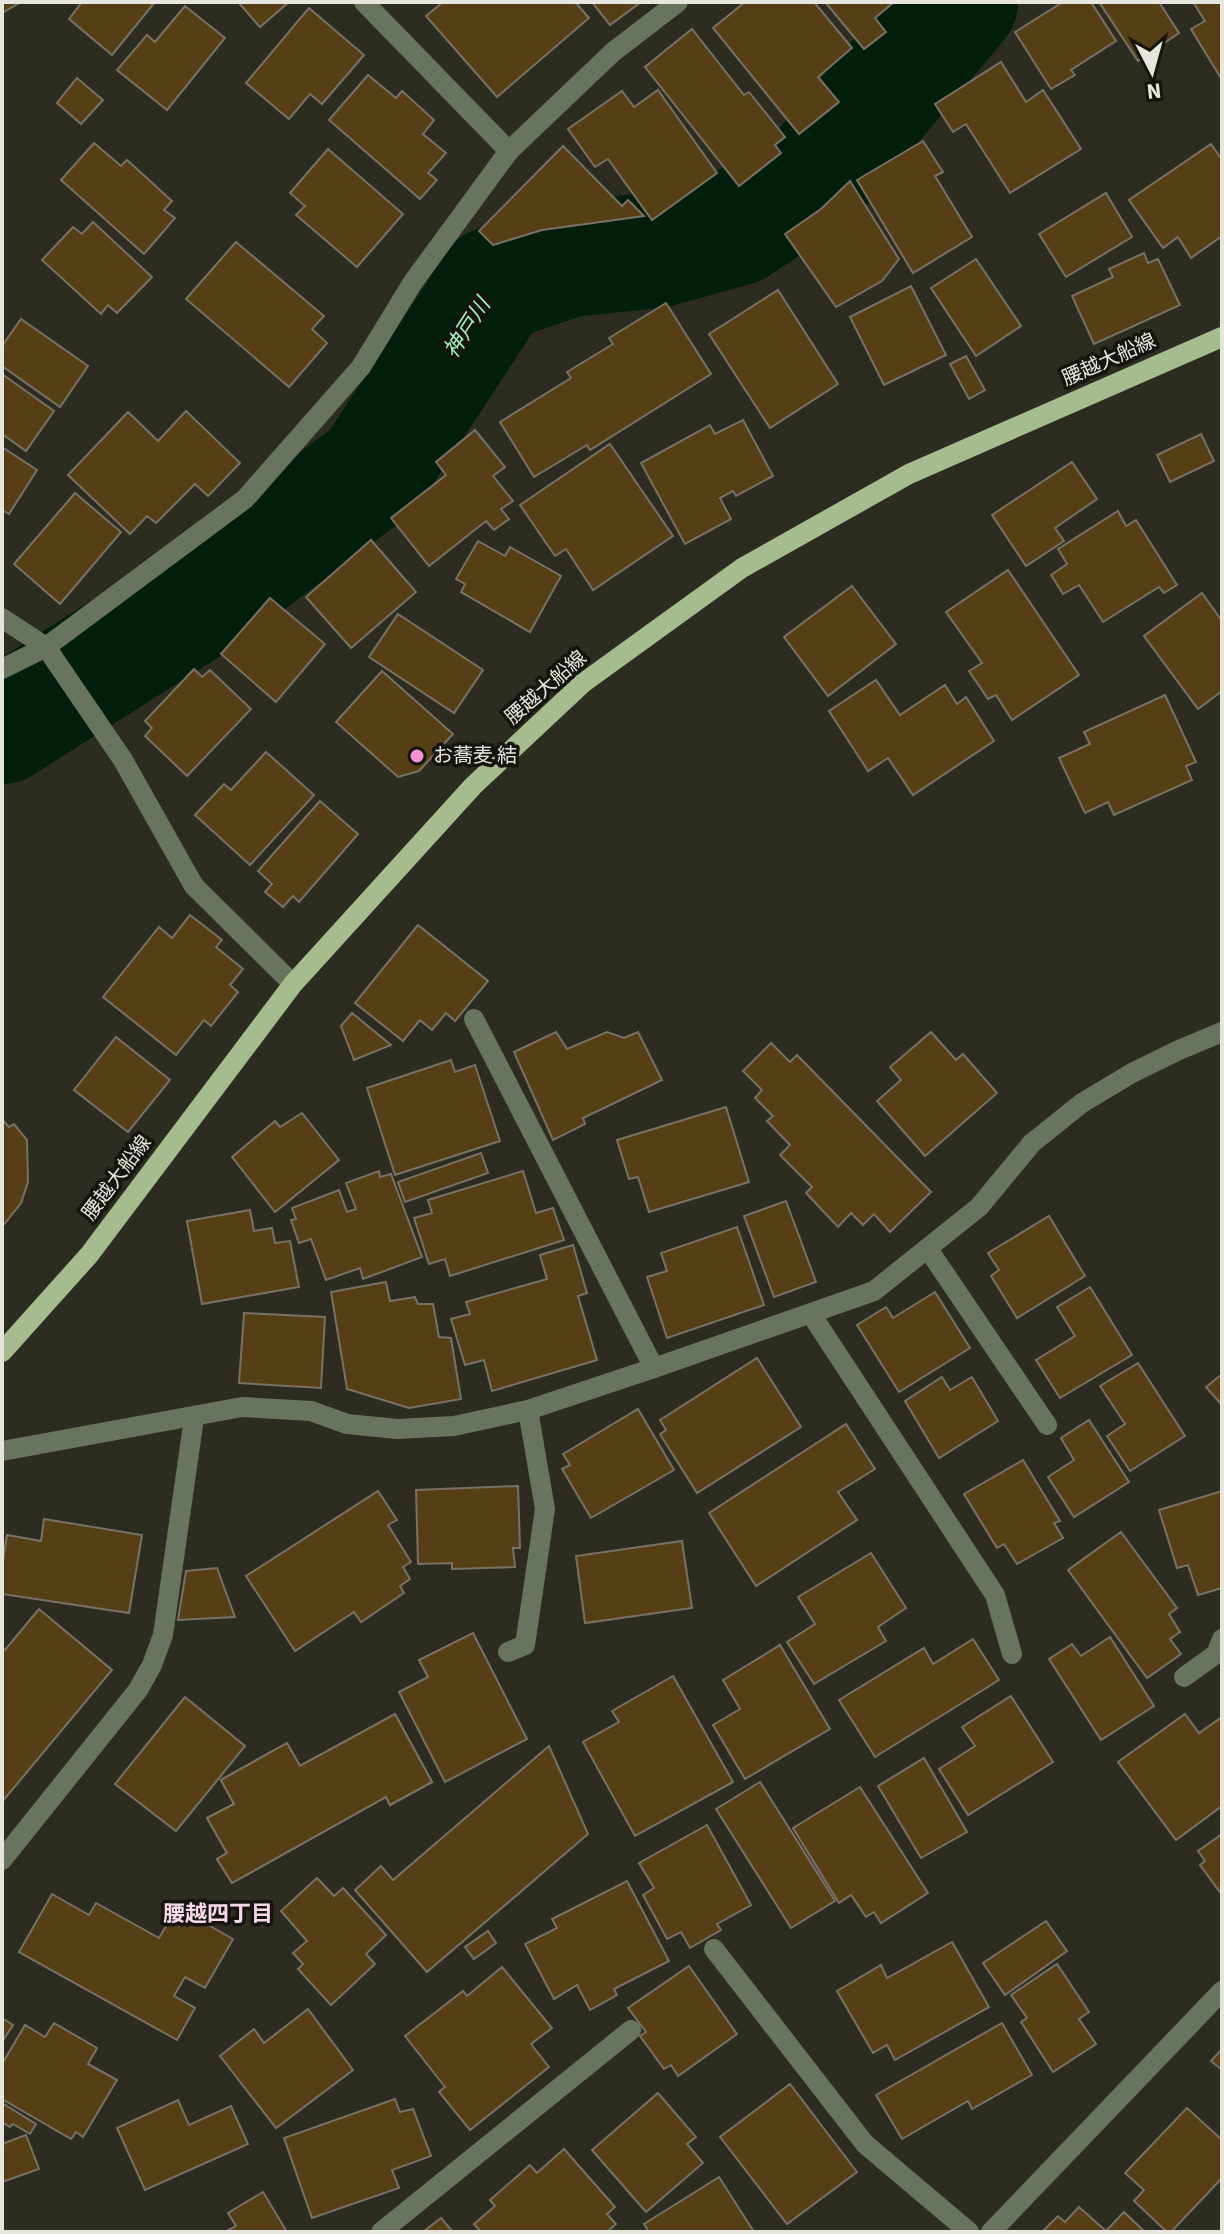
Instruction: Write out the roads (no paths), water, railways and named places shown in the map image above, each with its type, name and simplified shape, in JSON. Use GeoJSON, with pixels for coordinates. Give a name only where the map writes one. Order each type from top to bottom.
{"type":"FeatureCollection","features":[{"type":"Feature","properties":{"kind":"main road","name":"腰越大船線"},"geometry":{"type":"LineString","coordinates":[[2,1352],[89,1255],[293,984],[473,786],[583,683],[742,568],[909,474],[1222,337]]}},
{"type":"Feature","properties":{"kind":"street"},"geometry":{"type":"LineString","coordinates":[[364,2],[509,151]]}},
{"type":"Feature","properties":{"kind":"street"},"geometry":{"type":"LineString","coordinates":[[2,669],[51,655],[245,499],[361,367],[413,282],[509,151],[613,52],[678,2]]}},
{"type":"Feature","properties":{"kind":"street"},"geometry":{"type":"LineString","coordinates":[[2,618],[51,655],[123,760],[194,886],[293,984]]}},
{"type":"Feature","properties":{"kind":"street"},"geometry":{"type":"LineString","coordinates":[[474,1019],[654,1368]]}},
{"type":"Feature","properties":{"kind":"street"},"geometry":{"type":"LineString","coordinates":[[2,1451],[242,1407],[311,1411],[347,1424],[397,1429],[454,1426],[528,1410],[654,1368],[874,1291],[979,1207],[1032,1143],[1082,1103],[1132,1073],[1222,1032]]}},
{"type":"Feature","properties":{"kind":"street"},"geometry":{"type":"LineString","coordinates":[[928,1249],[1047,1425]]}},
{"type":"Feature","properties":{"kind":"street"},"geometry":{"type":"LineString","coordinates":[[811,1314],[995,1595],[1012,1654]]}},
{"type":"Feature","properties":{"kind":"street"},"geometry":{"type":"LineString","coordinates":[[508,1652],[525,1645],[545,1509],[528,1410]]}},
{"type":"Feature","properties":{"kind":"street"},"geometry":{"type":"LineString","coordinates":[[2,1860],[138,1690],[152,1665],[163,1635],[194,1418]]}},
{"type":"Feature","properties":{"kind":"street"},"geometry":{"type":"LineString","coordinates":[[1184,1677],[1220,1651]]}},
{"type":"Feature","properties":{"kind":"street"},"geometry":{"type":"LineString","coordinates":[[714,1949],[865,2144],[969,2232]]}},
{"type":"Feature","properties":{"kind":"street"},"geometry":{"type":"LineString","coordinates":[[997,2230],[1222,1991]]}},
{"type":"Feature","properties":{"kind":"street"},"geometry":{"type":"LineString","coordinates":[[381,2232],[631,2030]]}},
{"type":"Feature","properties":{"kind":"waterway","name":"神戸川"},"geometry":{"type":"LineString","coordinates":[[2,726],[202,599],[373,470],[495,284],[569,259],[657,250],[736,228],[815,176],[960,2]]}},
{"type":"Feature","properties":{"kind":"place","name":"お蕎麦 結"},"geometry":{"type":"Point","coordinates":[417,756]}},
{"type":"Feature","properties":{"kind":"district","name":"腰越四丁目"},"geometry":{"type":"Point","coordinates":[218,1914]}}]}
